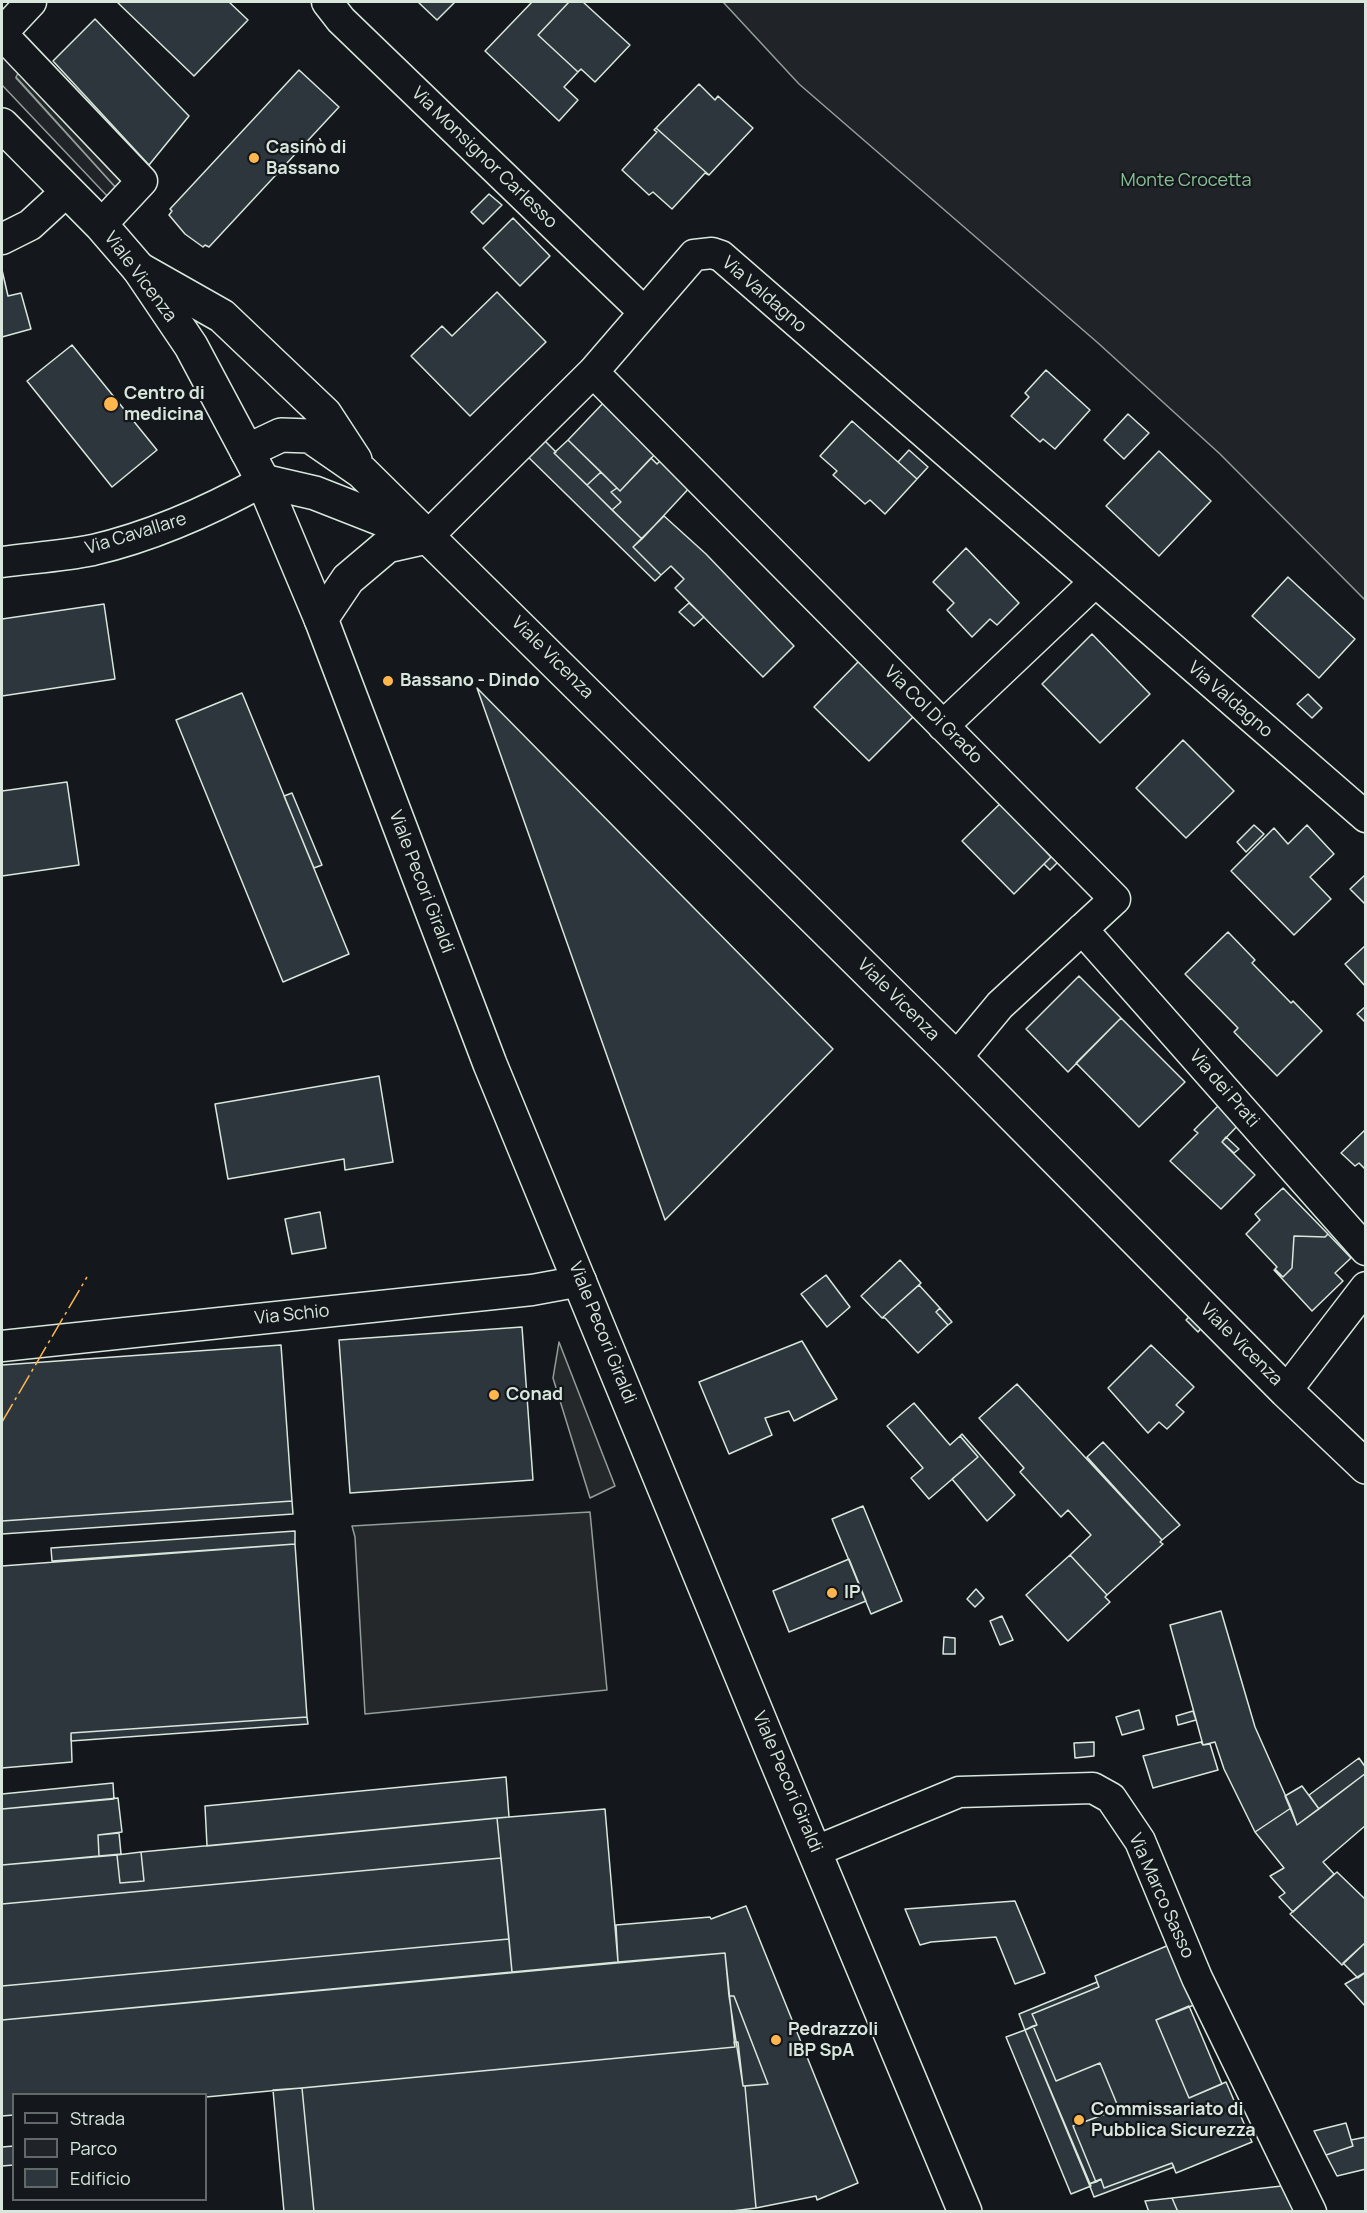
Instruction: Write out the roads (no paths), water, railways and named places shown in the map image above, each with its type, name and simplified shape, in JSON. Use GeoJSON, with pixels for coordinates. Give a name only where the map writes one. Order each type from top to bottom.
{"type":"FeatureCollection","features":[{"type":"Feature","properties":{"kind":"main road","name":"Viale Vicenza"},"geometry":{"type":"LineString","coordinates":[[2,126],[101,225],[139,269],[191,346],[248,451]]}},
{"type":"Feature","properties":{"kind":"main road"},"geometry":{"type":"LineString","coordinates":[[139,269],[222,316],[325,414],[362,472]]}},
{"type":"Feature","properties":{"kind":"main road"},"geometry":{"type":"LineString","coordinates":[[248,451],[281,435],[310,436],[362,472]]}},
{"type":"Feature","properties":{"kind":"main road","name":"Viale Pecori Giraldi"},"geometry":{"type":"LineString","coordinates":[[248,451],[263,481],[321,619],[490,1064],[772,1750],[965,2211]]}},
{"type":"Feature","properties":{"kind":"main road","name":"Viale Vicenza"},"geometry":{"type":"LineString","coordinates":[[362,472],[957,1058],[1286,1391],[1365,1467]]}},
{"type":"Feature","properties":{"kind":"main road"},"geometry":{"type":"LineString","coordinates":[[263,481],[315,493],[427,537]]}},
{"type":"Feature","properties":{"kind":"main road"},"geometry":{"type":"LineString","coordinates":[[321,619],[348,579],[387,546],[427,537]]}},
{"type":"Feature","properties":{"kind":"street"},"geometry":{"type":"LineString","coordinates":[[31,2],[2,34],[142,181],[101,225]]}},
{"type":"Feature","properties":{"kind":"street","name":"Via Monsignor Carlesso"},"geometry":{"type":"LineString","coordinates":[[327,2],[341,20],[469,146],[644,312]]}},
{"type":"Feature","properties":{"kind":"street"},"geometry":{"type":"LineString","coordinates":[[2,239],[30,225],[67,191]]}},
{"type":"Feature","properties":{"kind":"street","name":"Via Valdagno"},"geometry":{"type":"LineString","coordinates":[[427,537],[593,372],[694,255],[712,252],[721,256],[1365,818]]}},
{"type":"Feature","properties":{"kind":"street","name":"Via Col Di Grado"},"geometry":{"type":"LineString","coordinates":[[593,372],[1115,899],[1000,1005],[957,1058]]}},
{"type":"Feature","properties":{"kind":"street","name":"Via Cavallare"},"geometry":{"type":"LineString","coordinates":[[2,562],[92,550],[164,529],[223,503],[263,481]]}},
{"type":"Feature","properties":{"kind":"street"},"geometry":{"type":"LineString","coordinates":[[943,726],[1095,582]]}},
{"type":"Feature","properties":{"kind":"street","name":"Via dei Prati"},"geometry":{"type":"LineString","coordinates":[[1082,929],[1365,1250]]}},
{"type":"Feature","properties":{"kind":"street","name":"Via Schio"},"geometry":{"type":"LineString","coordinates":[[2,1346],[532,1290],[581,1281]]}},
{"type":"Feature","properties":{"kind":"street"},"geometry":{"type":"LineString","coordinates":[[1286,1391],[1365,1287]]}},
{"type":"Feature","properties":{"kind":"street","name":"Via Marco Sasso"},"geometry":{"type":"LineString","coordinates":[[816,1851],[959,1792],[1093,1788],[1111,1798],[1140,1841],[1197,1978],[1311,2211]]}},
{"type":"Feature","properties":{"kind":"place","name":"Casinò di Bassano"},"geometry":{"type":"Point","coordinates":[254,158]}},
{"type":"Feature","properties":{"kind":"place","name":"Centro di medicina"},"geometry":{"type":"Point","coordinates":[111,404]}},
{"type":"Feature","properties":{"kind":"place","name":"Bassano - Dindo"},"geometry":{"type":"Point","coordinates":[388,681]}},
{"type":"Feature","properties":{"kind":"place","name":"Conad"},"geometry":{"type":"Point","coordinates":[494,1395]}},
{"type":"Feature","properties":{"kind":"place","name":"IP"},"geometry":{"type":"Point","coordinates":[832,1593]}},
{"type":"Feature","properties":{"kind":"place","name":"Pedrazzoli IBP SpA"},"geometry":{"type":"Point","coordinates":[776,2040]}},
{"type":"Feature","properties":{"kind":"place","name":"Commissariato di Pubblica Sicurezza"},"geometry":{"type":"Point","coordinates":[1079,2120]}},
{"type":"Feature","properties":{"kind":"park label","name":"Monte Crocetta"},"geometry":{"type":"Point","coordinates":[1186,181]}}]}
